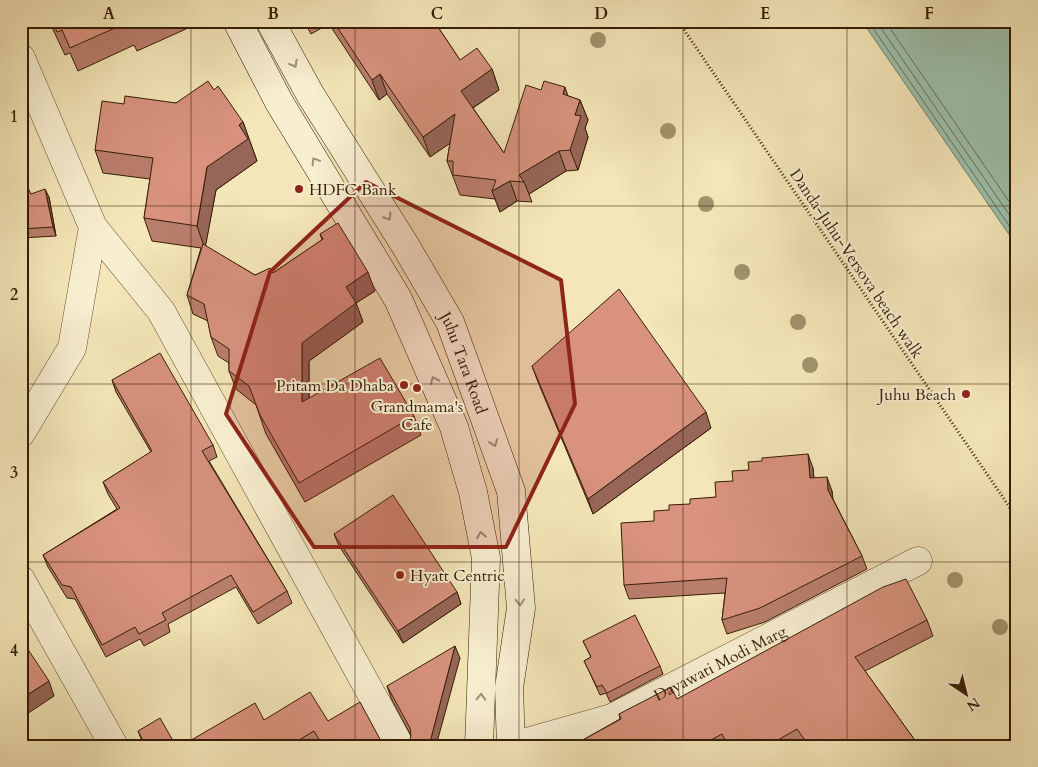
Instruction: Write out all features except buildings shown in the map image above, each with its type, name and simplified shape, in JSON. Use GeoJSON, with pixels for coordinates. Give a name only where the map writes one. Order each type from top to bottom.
{"type":"FeatureCollection","features":[{"type":"Feature","properties":{"kind":"street","name":"Juhu Tara Road"},"geometry":{"type":"LineString","coordinates":[[237,21],[279,102],[398,299],[454,427],[473,492],[486,558],[479,746]]}},
{"type":"Feature","properties":{"kind":"street","name":"Juhu Tara Road"},"geometry":{"type":"LineString","coordinates":[[270,21],[310,94],[405,245],[450,322],[511,491],[521,608],[509,688],[512,746]]}},
{"type":"Feature","properties":{"kind":"street"},"geometry":{"type":"LineString","coordinates":[[21,58],[93,227],[161,311],[400,746]]}},
{"type":"Feature","properties":{"kind":"street"},"geometry":{"type":"LineString","coordinates":[[21,433],[72,348],[93,227]]}},
{"type":"Feature","properties":{"kind":"street","name":"Dayawati Modi Marg"},"geometry":{"type":"LineString","coordinates":[[512,746],[612,718],[918,560]]}},
{"type":"Feature","properties":{"kind":"street"},"geometry":{"type":"LineString","coordinates":[[21,580],[114,746]]}},
{"type":"Feature","properties":{"kind":"path","name":"Danda-Juhu-Versova beach walk"},"geometry":{"type":"LineString","coordinates":[[678,21],[1017,518]]}},
{"type":"Feature","properties":{"kind":"highlighted area"},"geometry":{"type":"Polygon","coordinates":[[[366,182],[561,280],[575,404],[506,547],[314,547],[226,414],[270,272],[366,182]]]}},
{"type":"Feature","properties":{"kind":"water"},"geometry":{"type":"Polygon","coordinates":[[[862,21],[1017,21],[1017,246],[862,21]]]}},
{"type":"Feature","properties":{"kind":"place","name":"HDFC Bank"},"geometry":{"type":"Point","coordinates":[299,189]}},
{"type":"Feature","properties":{"kind":"place","name":"Pritam Da Dhaba"},"geometry":{"type":"Point","coordinates":[404,385]}},
{"type":"Feature","properties":{"kind":"place","name":"Grandmama's Cafe"},"geometry":{"type":"Point","coordinates":[417,388]}},
{"type":"Feature","properties":{"kind":"place","name":"Juhu Beach"},"geometry":{"type":"Point","coordinates":[966,394]}},
{"type":"Feature","properties":{"kind":"place","name":"Hyatt Centric"},"geometry":{"type":"Point","coordinates":[400,575]}}]}
